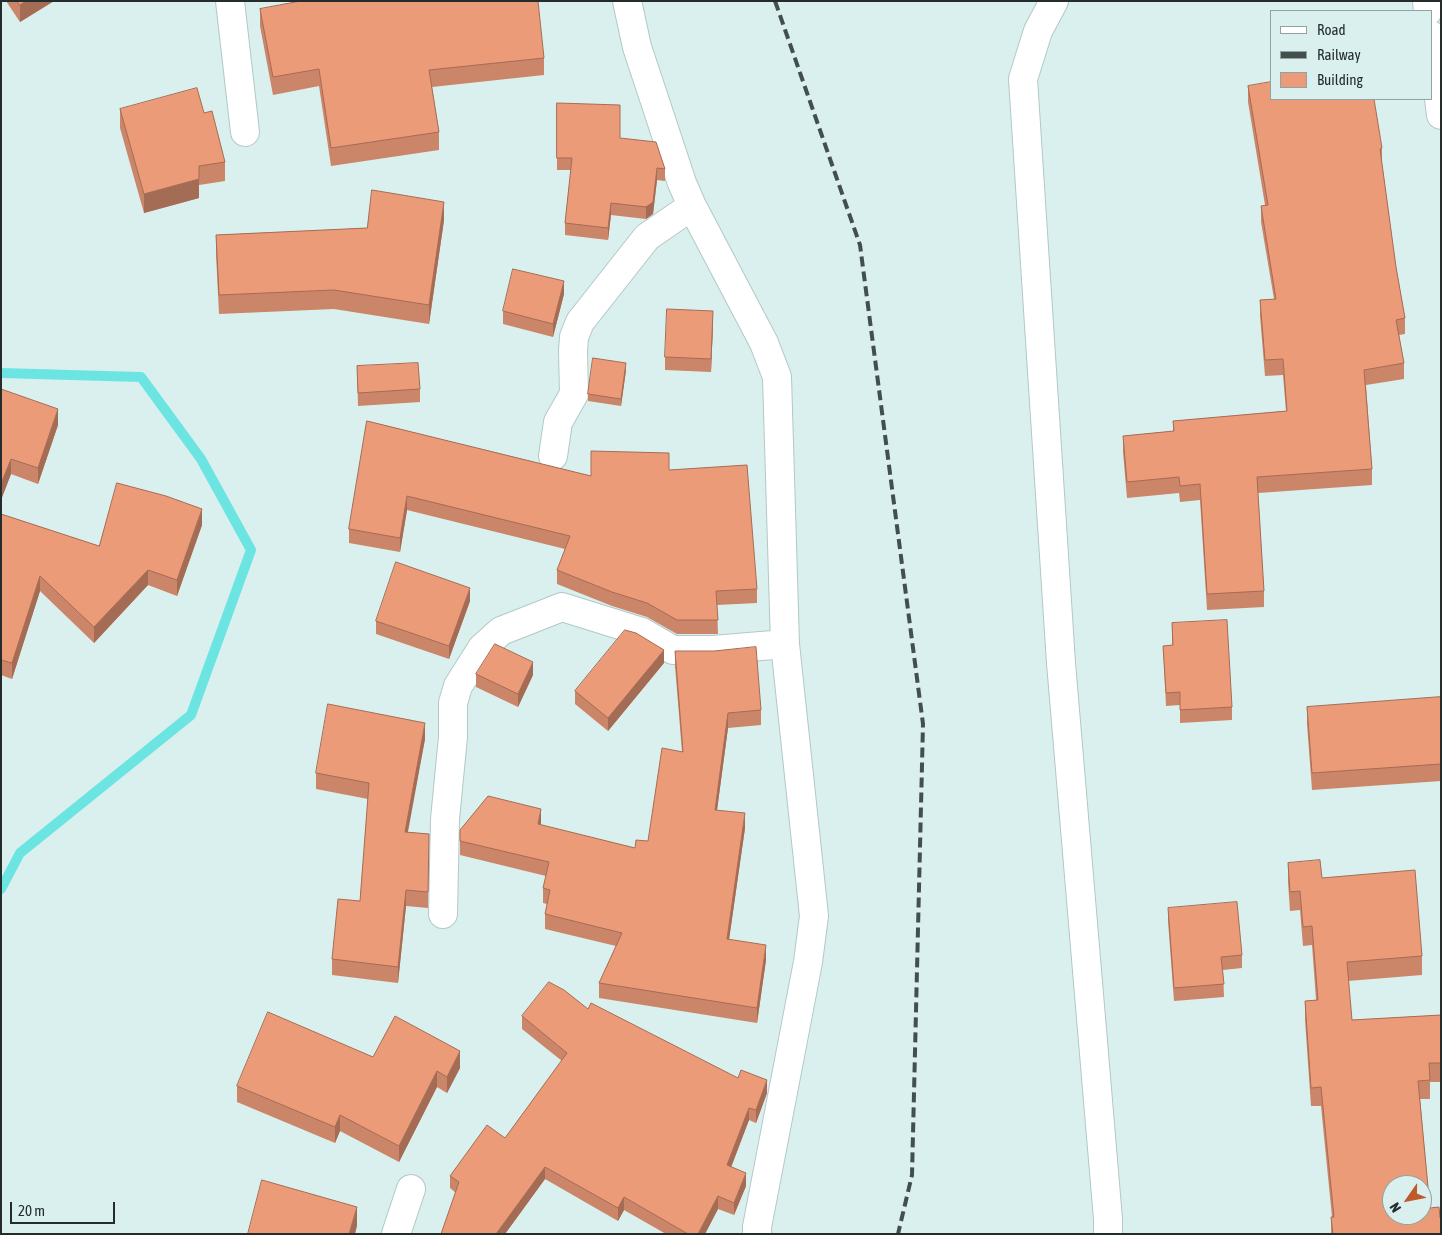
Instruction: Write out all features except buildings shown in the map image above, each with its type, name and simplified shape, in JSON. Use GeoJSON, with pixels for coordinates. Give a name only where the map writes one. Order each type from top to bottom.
{"type":"FeatureCollection","features":[{"type":"Feature","properties":{"kind":"street"},"geometry":{"type":"LineString","coordinates":[[230,1],[245,132]]}},
{"type":"Feature","properties":{"kind":"street"},"geometry":{"type":"LineString","coordinates":[[627,1],[637,47],[682,183],[692,206],[764,343],[777,377],[785,644],[814,916],[808,962],[758,1218],[757,1234]]}},
{"type":"Feature","properties":{"kind":"street"},"geometry":{"type":"LineString","coordinates":[[1054,1],[1038,31],[1023,79],[1060,663],[1108,1234]]}},
{"type":"Feature","properties":{"kind":"street"},"geometry":{"type":"LineString","coordinates":[[1432,43],[1441,115]]}},
{"type":"Feature","properties":{"kind":"street"},"geometry":{"type":"LineString","coordinates":[[553,456],[558,422],[574,394],[572,351],[574,337],[580,322],[647,237],[692,206]]}},
{"type":"Feature","properties":{"kind":"street"},"geometry":{"type":"LineString","coordinates":[[443,914],[444,829],[453,737],[453,703],[458,686],[482,648],[501,631],[562,607],[642,632],[673,650],[713,650],[785,644]]}},
{"type":"Feature","properties":{"kind":"street"},"geometry":{"type":"LineString","coordinates":[[396,1234],[411,1189]]}},
{"type":"Feature","properties":{"kind":"waterway"},"geometry":{"type":"LineString","coordinates":[[1,373],[141,377],[201,459],[251,550],[191,715],[20,853],[1,889]]}},
{"type":"Feature","properties":{"kind":"railway"},"geometry":{"type":"LineString","coordinates":[[775,1],[860,245],[923,724],[912,1175],[898,1234]]}}]}
